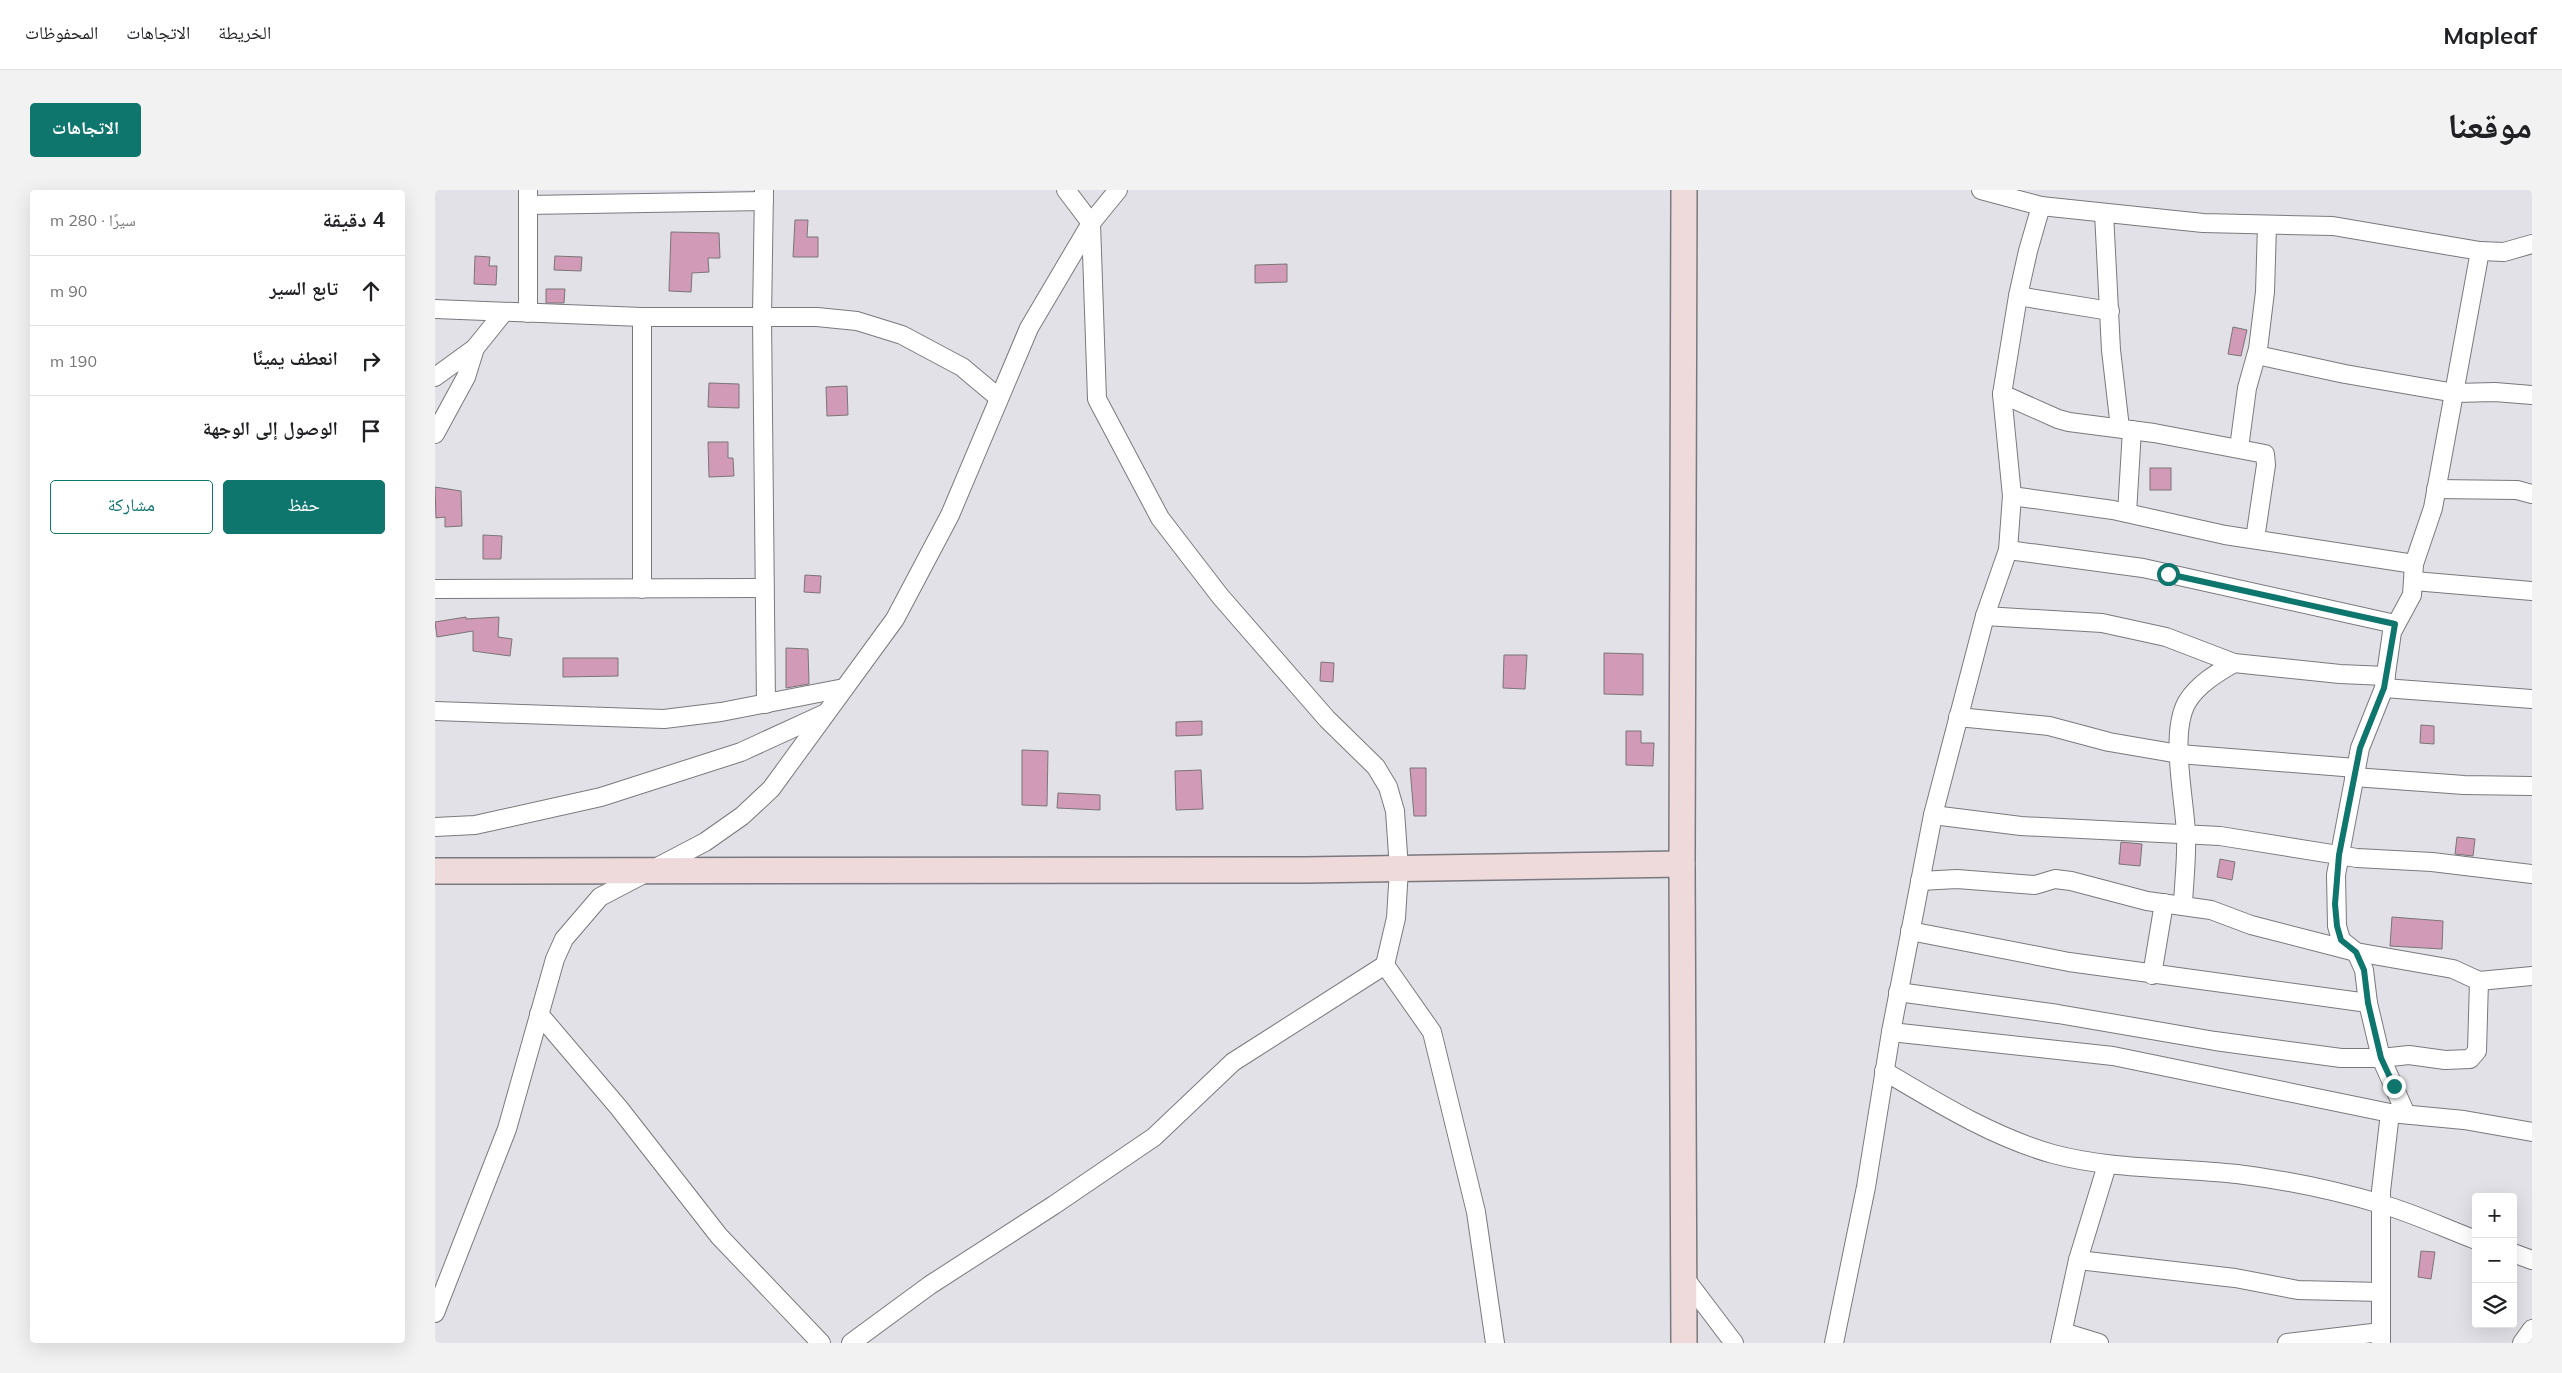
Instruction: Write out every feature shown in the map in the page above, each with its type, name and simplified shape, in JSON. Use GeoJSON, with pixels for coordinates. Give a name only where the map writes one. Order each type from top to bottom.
{"type":"FeatureCollection","features":[{"type":"Feature","properties":{"kind":"main road"},"geometry":{"type":"LineString","coordinates":[[1684,190],[1682,864],[1684,1343]]}},
{"type":"Feature","properties":{"kind":"main road"},"geometry":{"type":"LineString","coordinates":[[435,871],[1399,869],[1682,864]]}},
{"type":"Feature","properties":{"kind":"street"},"geometry":{"type":"LineString","coordinates":[[851,1343],[930,1285],[1054,1206],[1154,1137],[1233,1062],[1385,965],[1396,918],[1399,869],[1395,811],[1389,787],[1376,766],[1327,719],[1220,596],[1160,518],[1097,399],[1091,223],[1066,190]]}},
{"type":"Feature","properties":{"kind":"street"},"geometry":{"type":"LineString","coordinates":[[435,1313],[507,1129],[539,1014],[558,952],[564,939],[600,897],[624,883],[653,871],[705,842],[742,816],[771,789],[895,619],[950,515],[1029,328],[1091,223],[1118,190]]}},
{"type":"Feature","properties":{"kind":"street"},"geometry":{"type":"LineString","coordinates":[[1981,190],[2041,206],[2104,213],[2203,223],[2333,226],[2480,251],[2504,252],[2530,246]]}},
{"type":"Feature","properties":{"kind":"street"},"geometry":{"type":"LineString","coordinates":[[527,313],[528,198],[764,196],[762,317],[766,704]]}},
{"type":"Feature","properties":{"kind":"street"},"geometry":{"type":"LineString","coordinates":[[1834,1343],[1865,1186],[1898,992],[1933,815],[1985,616],[2008,550],[2013,496],[2003,394],[2018,296],[2027,252],[2041,206]]}},
{"type":"Feature","properties":{"kind":"street"},"geometry":{"type":"LineString","coordinates":[[2104,213],[2111,350],[2126,429],[2127,513]]}},
{"type":"Feature","properties":{"kind":"street"},"geometry":{"type":"LineString","coordinates":[[2239,448],[2247,388],[2257,355],[2265,292],[2267,225]]}},
{"type":"Feature","properties":{"kind":"street"},"geometry":{"type":"LineString","coordinates":[[2287,1343],[2381,1337],[2381,1204],[2398,1114],[2381,1058],[2368,1003],[2364,970],[2356,952],[2341,940],[2337,926],[2336,892],[2339,855],[2363,737],[2375,712],[2385,682],[2395,624],[2412,595],[2414,573],[2433,508],[2480,251]]}},
{"type":"Feature","properties":{"kind":"street"},"geometry":{"type":"LineString","coordinates":[[2018,296],[2110,311]]}},
{"type":"Feature","properties":{"kind":"street"},"geometry":{"type":"LineString","coordinates":[[435,309],[643,317],[817,317],[857,321],[903,335],[962,367],[999,398]]}},
{"type":"Feature","properties":{"kind":"street"},"geometry":{"type":"LineString","coordinates":[[435,377],[475,348],[504,312]]}},
{"type":"Feature","properties":{"kind":"street"},"geometry":{"type":"LineString","coordinates":[[642,589],[643,317]]}},
{"type":"Feature","properties":{"kind":"street"},"geometry":{"type":"LineString","coordinates":[[435,434],[466,377],[475,348]]}},
{"type":"Feature","properties":{"kind":"street"},"geometry":{"type":"LineString","coordinates":[[2257,355],[2345,374],[2455,392],[2532,394]]}},
{"type":"Feature","properties":{"kind":"street"},"geometry":{"type":"LineString","coordinates":[[2003,394],[2058,419],[2239,448],[2265,454],[2267,458],[2255,539]]}},
{"type":"Feature","properties":{"kind":"street"},"geometry":{"type":"LineString","coordinates":[[2436,489],[2517,490],[2532,494]]}},
{"type":"Feature","properties":{"kind":"street"},"geometry":{"type":"LineString","coordinates":[[2013,496],[2127,513],[2414,573],[2532,591]]}},
{"type":"Feature","properties":{"kind":"street"},"geometry":{"type":"LineString","coordinates":[[2008,550],[2143,568],[2395,624]]}},
{"type":"Feature","properties":{"kind":"street"},"geometry":{"type":"LineString","coordinates":[[435,589],[764,588]]}},
{"type":"Feature","properties":{"kind":"street"},"geometry":{"type":"LineString","coordinates":[[1985,616],[2119,625],[2165,637],[2206,654],[2234,662],[2532,699]]}},
{"type":"Feature","properties":{"kind":"street"},"geometry":{"type":"LineString","coordinates":[[2183,904],[2186,835],[2179,754],[2182,716],[2187,703],[2208,679],[2234,662]]}},
{"type":"Feature","properties":{"kind":"street"},"geometry":{"type":"LineString","coordinates":[[435,712],[664,719],[766,704],[844,688]]}},
{"type":"Feature","properties":{"kind":"street"},"geometry":{"type":"LineString","coordinates":[[435,827],[475,825],[601,797],[741,752],[827,712]]}},
{"type":"Feature","properties":{"kind":"street"},"geometry":{"type":"LineString","coordinates":[[1958,717],[2049,726],[2124,745],[2179,754],[2464,785],[2532,786]]}},
{"type":"Feature","properties":{"kind":"street"},"geometry":{"type":"LineString","coordinates":[[1933,815],[2021,826],[2219,836],[2339,855],[2433,862],[2532,874]]}},
{"type":"Feature","properties":{"kind":"street"},"geometry":{"type":"LineString","coordinates":[[1919,882],[1957,879],[2035,886],[2055,879],[2147,901],[2183,904],[2211,910],[2251,925],[2356,952],[2453,969],[2479,981],[2532,976]]}},
{"type":"Feature","properties":{"kind":"street"},"geometry":{"type":"LineString","coordinates":[[2152,974],[2165,903]]}},
{"type":"Feature","properties":{"kind":"street"},"geometry":{"type":"LineString","coordinates":[[1910,931],[2069,962],[2368,1003]]}},
{"type":"Feature","properties":{"kind":"street"},"geometry":{"type":"LineString","coordinates":[[1385,965],[1432,1032],[1476,1212],[1495,1343]]}},
{"type":"Feature","properties":{"kind":"street"},"geometry":{"type":"LineString","coordinates":[[1898,992],[2058,1014],[2215,1042],[2341,1058],[2381,1058],[2409,1055],[2445,1060],[2474,1057],[2478,1044],[2479,981]]}},
{"type":"Feature","properties":{"kind":"street"},"geometry":{"type":"LineString","coordinates":[[539,1014],[619,1108],[719,1236],[821,1343]]}},
{"type":"Feature","properties":{"kind":"street"},"geometry":{"type":"LineString","coordinates":[[1891,1032],[2113,1056],[2398,1114],[2531,1128]]}},
{"type":"Feature","properties":{"kind":"street"},"geometry":{"type":"LineString","coordinates":[[1884,1071],[1951,1110],[1985,1127],[2053,1154],[2107,1165],[2266,1178],[2381,1204],[2472,1238]]}},
{"type":"Feature","properties":{"kind":"street"},"geometry":{"type":"LineString","coordinates":[[2099,1343],[2061,1337],[2078,1260],[2107,1165]]}},
{"type":"Feature","properties":{"kind":"street"},"geometry":{"type":"LineString","coordinates":[[2517,1254],[2532,1260]]}},
{"type":"Feature","properties":{"kind":"street"},"geometry":{"type":"LineString","coordinates":[[2078,1260],[2229,1277],[2312,1291],[2381,1292]]}},
{"type":"Feature","properties":{"kind":"street"},"geometry":{"type":"LineString","coordinates":[[1684,1277],[1734,1343]]}},
{"type":"Feature","properties":{"kind":"street"},"geometry":{"type":"LineString","coordinates":[[2522,1343],[2532,1329]]}},
{"type":"Feature","properties":{"kind":"building"},"geometry":{"type":"Polygon","coordinates":[[[795,220],[808,220],[807,237],[818,237],[818,257],[793,257],[795,220]]]}},
{"type":"Feature","properties":{"kind":"building"},"geometry":{"type":"Polygon","coordinates":[[[671,232],[719,233],[720,258],[708,258],[709,272],[692,273],[691,292],[669,291],[671,232]]]}},
{"type":"Feature","properties":{"kind":"building"},"geometry":{"type":"Polygon","coordinates":[[[475,256],[490,257],[489,266],[497,266],[496,285],[474,284],[475,256]]]}},
{"type":"Feature","properties":{"kind":"building"},"geometry":{"type":"Polygon","coordinates":[[[555,256],[582,257],[581,271],[554,270],[555,256]]]}},
{"type":"Feature","properties":{"kind":"building"},"geometry":{"type":"Polygon","coordinates":[[[1287,264],[1287,282],[1255,283],[1255,265],[1287,264]]]}},
{"type":"Feature","properties":{"kind":"building"},"geometry":{"type":"Polygon","coordinates":[[[546,289],[565,289],[564,303],[546,303],[546,289]]]}},
{"type":"Feature","properties":{"kind":"building"},"geometry":{"type":"Polygon","coordinates":[[[2233,327],[2247,330],[2241,356],[2228,354],[2233,327]]]}},
{"type":"Feature","properties":{"kind":"building"},"geometry":{"type":"Polygon","coordinates":[[[709,383],[739,384],[739,408],[708,407],[709,383]]]}},
{"type":"Feature","properties":{"kind":"building"},"geometry":{"type":"Polygon","coordinates":[[[847,386],[848,415],[827,416],[826,387],[847,386]]]}},
{"type":"Feature","properties":{"kind":"building"},"geometry":{"type":"Polygon","coordinates":[[[708,442],[728,442],[728,458],[733,458],[734,476],[709,477],[708,442]]]}},
{"type":"Feature","properties":{"kind":"building"},"geometry":{"type":"Polygon","coordinates":[[[2150,468],[2171,468],[2171,490],[2150,490],[2150,468]]]}},
{"type":"Feature","properties":{"kind":"building"},"geometry":{"type":"Polygon","coordinates":[[[435,487],[461,491],[462,526],[445,527],[445,517],[436,518],[435,487]]]}},
{"type":"Feature","properties":{"kind":"building"},"geometry":{"type":"Polygon","coordinates":[[[483,535],[502,536],[501,559],[483,559],[483,535]]]}},
{"type":"Feature","properties":{"kind":"building"},"geometry":{"type":"Polygon","coordinates":[[[805,575],[821,576],[820,593],[804,592],[805,575]]]}},
{"type":"Feature","properties":{"kind":"building"},"geometry":{"type":"Polygon","coordinates":[[[466,617],[466,619],[499,617],[498,637],[512,639],[510,656],[473,651],[473,631],[437,637],[435,622],[466,617]]]}},
{"type":"Feature","properties":{"kind":"building"},"geometry":{"type":"Polygon","coordinates":[[[786,648],[808,649],[809,684],[786,688],[786,648]]]}},
{"type":"Feature","properties":{"kind":"building"},"geometry":{"type":"Polygon","coordinates":[[[1604,653],[1643,654],[1643,695],[1604,694],[1604,653]]]}},
{"type":"Feature","properties":{"kind":"building"},"geometry":{"type":"Polygon","coordinates":[[[1504,655],[1527,655],[1525,689],[1503,688],[1504,655]]]}},
{"type":"Feature","properties":{"kind":"building"},"geometry":{"type":"Polygon","coordinates":[[[563,658],[618,658],[618,676],[563,677],[563,658]]]}},
{"type":"Feature","properties":{"kind":"building"},"geometry":{"type":"Polygon","coordinates":[[[1321,662],[1334,663],[1333,682],[1320,681],[1321,662]]]}},
{"type":"Feature","properties":{"kind":"building"},"geometry":{"type":"Polygon","coordinates":[[[1202,721],[1202,735],[1176,736],[1176,722],[1202,721]]]}},
{"type":"Feature","properties":{"kind":"building"},"geometry":{"type":"Polygon","coordinates":[[[2421,725],[2434,726],[2434,744],[2420,743],[2421,725]]]}},
{"type":"Feature","properties":{"kind":"building"},"geometry":{"type":"Polygon","coordinates":[[[1626,731],[1641,731],[1641,743],[1654,743],[1653,766],[1626,765],[1626,731]]]}},
{"type":"Feature","properties":{"kind":"building"},"geometry":{"type":"Polygon","coordinates":[[[1022,750],[1048,751],[1047,806],[1022,805],[1022,750]]]}},
{"type":"Feature","properties":{"kind":"building"},"geometry":{"type":"Polygon","coordinates":[[[1410,768],[1426,768],[1426,816],[1414,816],[1410,768]]]}},
{"type":"Feature","properties":{"kind":"building"},"geometry":{"type":"Polygon","coordinates":[[[1201,770],[1203,809],[1176,810],[1175,771],[1201,770]]]}},
{"type":"Feature","properties":{"kind":"building"},"geometry":{"type":"Polygon","coordinates":[[[1058,793],[1100,795],[1100,810],[1057,808],[1058,793]]]}},
{"type":"Feature","properties":{"kind":"building"},"geometry":{"type":"Polygon","coordinates":[[[2457,837],[2475,839],[2473,856],[2455,854],[2457,837]]]}},
{"type":"Feature","properties":{"kind":"building"},"geometry":{"type":"Polygon","coordinates":[[[2121,842],[2142,844],[2140,866],[2119,864],[2121,842]]]}},
{"type":"Feature","properties":{"kind":"building"},"geometry":{"type":"Polygon","coordinates":[[[2220,859],[2235,862],[2232,880],[2217,877],[2220,859]]]}},
{"type":"Feature","properties":{"kind":"building"},"geometry":{"type":"Polygon","coordinates":[[[2392,917],[2443,921],[2442,949],[2390,946],[2392,917]]]}},
{"type":"Feature","properties":{"kind":"building"},"geometry":{"type":"Polygon","coordinates":[[[2421,1251],[2435,1252],[2431,1279],[2418,1277],[2421,1251]]]}},
{"type":"Feature","properties":{"kind":"route"},"geometry":{"type":"LineString","coordinates":[[2168,574],[2395,624],[2390,641],[2384,688],[2360,748],[2339,855],[2335,904],[2337,926],[2341,940],[2356,952],[2364,970],[2368,1003],[2381,1058],[2394,1086]]}}]}
